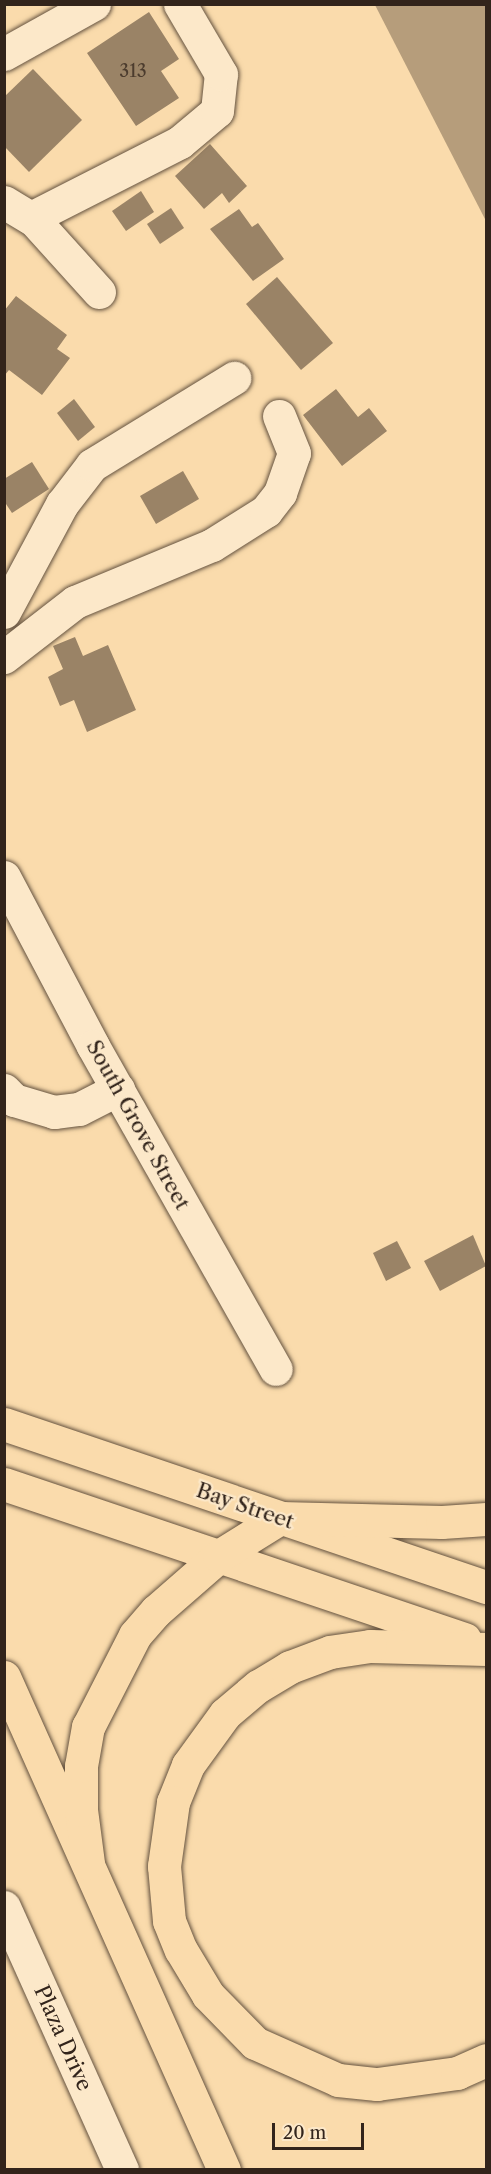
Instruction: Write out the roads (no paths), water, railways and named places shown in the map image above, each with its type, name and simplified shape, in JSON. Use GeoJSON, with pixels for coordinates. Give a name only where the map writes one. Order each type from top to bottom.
{"type":"FeatureCollection","features":[{"type":"Feature","properties":{"kind":"main road","name":"Bay Street"},"geometry":{"type":"LineString","coordinates":[[4,1424],[486,1587]]}},
{"type":"Feature","properties":{"kind":"main road"},"geometry":{"type":"LineString","coordinates":[[4,1484],[486,1648]]}},
{"type":"Feature","properties":{"kind":"main road"},"geometry":{"type":"LineString","coordinates":[[88,1863],[81,1810],[81,1766],[88,1727],[106,1684],[135,1635],[156,1611],[219,1556],[280,1518],[432,1522],[486,1519]]}},
{"type":"Feature","properties":{"kind":"main road"},"geometry":{"type":"LineString","coordinates":[[486,1648],[370,1646],[330,1652],[258,1686],[225,1714],[188,1765],[174,1802],[164,1877],[169,1921],[181,1950],[208,1995],[255,2043],[338,2080],[376,2084],[457,2073],[486,2060]]}},
{"type":"Feature","properties":{"kind":"main road"},"geometry":{"type":"LineString","coordinates":[[4,1677],[224,2169]]}},
{"type":"Feature","properties":{"kind":"street"},"geometry":{"type":"LineString","coordinates":[[4,54],[94,4]]}},
{"type":"Feature","properties":{"kind":"street"},"geometry":{"type":"LineString","coordinates":[[99,292],[18,210],[180,142],[217,111],[221,74],[180,4]]}},
{"type":"Feature","properties":{"kind":"street"},"geometry":{"type":"LineString","coordinates":[[4,612],[62,504],[92,465],[234,378]]}},
{"type":"Feature","properties":{"kind":"street"},"geometry":{"type":"LineString","coordinates":[[4,657],[75,602],[213,545],[266,511],[280,493],[294,453],[279,416]]}},
{"type":"Feature","properties":{"kind":"street","name":"South Grove Street"},"geometry":{"type":"LineString","coordinates":[[4,877],[118,1089],[276,1370]]}},
{"type":"Feature","properties":{"kind":"street"},"geometry":{"type":"LineString","coordinates":[[4,1090],[14,1100],[54,1112],[79,1110],[118,1089]]}},
{"type":"Feature","properties":{"kind":"street","name":"Plaza Drive"},"geometry":{"type":"LineString","coordinates":[[4,1907],[122,2169]]}}]}
